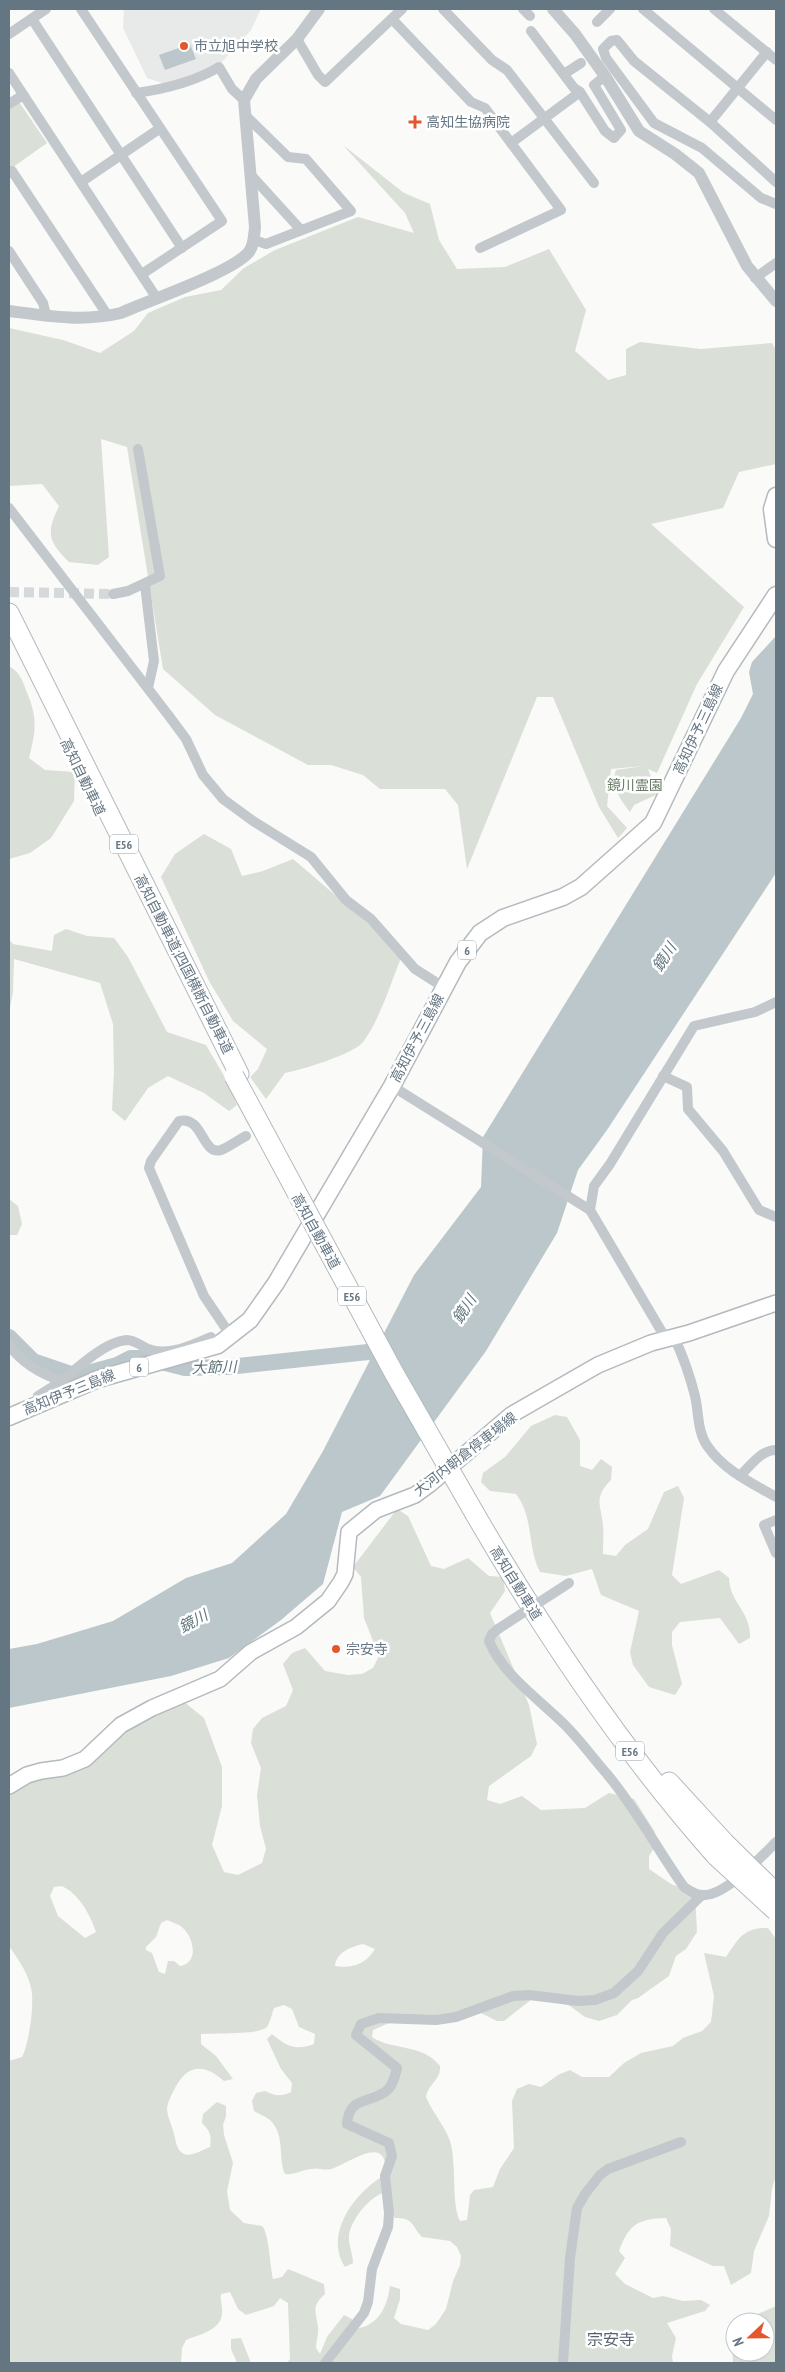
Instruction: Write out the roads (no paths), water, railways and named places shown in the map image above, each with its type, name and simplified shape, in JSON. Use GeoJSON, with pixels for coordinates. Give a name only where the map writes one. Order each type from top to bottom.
{"type":"FeatureCollection","features":[{"type":"Feature","properties":{"kind":"highway","name":"高知自動車道;四国横断自動車道"},"geometry":{"type":"LineString","coordinates":[[9,613],[236,1075]]}},
{"type":"Feature","properties":{"kind":"highway","name":"高知自動車道"},"geometry":{"type":"LineString","coordinates":[[9,629],[158,931],[389,1364],[552,1640],[609,1722],[676,1811],[721,1850],[776,1893]]}},
{"type":"Feature","properties":{"kind":"highway","name":"高知自動車道"},"geometry":{"type":"LineString","coordinates":[[721,1850],[776,1911]]}},
{"type":"Feature","properties":{"kind":"main road"},"geometry":{"type":"LineString","coordinates":[[776,496],[772,509],[776,539]]}},
{"type":"Feature","properties":{"kind":"main road","name":"高知伊予三島線"},"geometry":{"type":"LineString","coordinates":[[9,1417],[39,1403],[76,1378],[116,1373],[200,1352],[225,1341],[261,1306],[392,1086],[458,962],[480,934],[503,918],[563,897],[580,887],[652,823],[726,671],[776,595]]}},
{"type":"Feature","properties":{"kind":"main road","name":"大河内朝倉停車場線"},"geometry":{"type":"LineString","coordinates":[[9,1786],[27,1775],[63,1768],[85,1759],[121,1725],[152,1708],[220,1679],[251,1652],[296,1627],[328,1601],[345,1574],[349,1532],[376,1510],[415,1495],[512,1415],[598,1365],[651,1343],[776,1303]]}},
{"type":"Feature","properties":{"kind":"street"},"geometry":{"type":"LineString","coordinates":[[9,34],[46,9]]}},
{"type":"Feature","properties":{"kind":"street"},"geometry":{"type":"LineString","coordinates":[[81,9],[159,129],[222,221],[142,274]]}},
{"type":"Feature","properties":{"kind":"street"},"geometry":{"type":"LineString","coordinates":[[9,311],[78,318],[108,316],[237,263],[250,251],[254,240],[255,227],[244,100],[256,79],[297,39],[319,9]]}},
{"type":"Feature","properties":{"kind":"street"},"geometry":{"type":"LineString","coordinates":[[297,39],[318,75],[325,82],[401,9]]}},
{"type":"Feature","properties":{"kind":"street"},"geometry":{"type":"LineString","coordinates":[[443,9],[492,60],[507,70],[594,183]]}},
{"type":"Feature","properties":{"kind":"street"},"geometry":{"type":"LineString","coordinates":[[553,9],[575,34],[605,76],[639,131],[675,154],[698,173],[718,207],[739,253],[755,278],[776,301]]}},
{"type":"Feature","properties":{"kind":"street"},"geometry":{"type":"LineString","coordinates":[[597,22],[610,9]]}},
{"type":"Feature","properties":{"kind":"street"},"geometry":{"type":"LineString","coordinates":[[643,9],[776,120]]}},
{"type":"Feature","properties":{"kind":"street"},"geometry":{"type":"LineString","coordinates":[[714,9],[776,60]]}},
{"type":"Feature","properties":{"kind":"street"},"geometry":{"type":"LineString","coordinates":[[32,19],[182,248]]}},
{"type":"Feature","properties":{"kind":"street"},"geometry":{"type":"LineString","coordinates":[[392,19],[471,102],[485,108],[561,210],[480,248]]}},
{"type":"Feature","properties":{"kind":"street"},"geometry":{"type":"LineString","coordinates":[[531,31],[580,92],[611,137],[617,136],[621,130],[594,85],[605,76]]}},
{"type":"Feature","properties":{"kind":"street"},"geometry":{"type":"LineString","coordinates":[[776,182],[710,122],[634,61],[617,40],[611,41],[603,49],[606,58],[654,123],[702,148],[761,198],[776,204]]}},
{"type":"Feature","properties":{"kind":"street"},"geometry":{"type":"LineString","coordinates":[[710,122],[768,52]]}},
{"type":"Feature","properties":{"kind":"street"},"geometry":{"type":"LineString","coordinates":[[564,74],[581,63]]}},
{"type":"Feature","properties":{"kind":"street"},"geometry":{"type":"LineString","coordinates":[[136,93],[181,83],[219,67],[232,88],[244,100]]}},
{"type":"Feature","properties":{"kind":"street"},"geometry":{"type":"LineString","coordinates":[[9,73],[156,297]]}},
{"type":"Feature","properties":{"kind":"street"},"geometry":{"type":"LineString","coordinates":[[511,143],[580,92]]}},
{"type":"Feature","properties":{"kind":"street"},"geometry":{"type":"LineString","coordinates":[[9,104],[23,95]]}},
{"type":"Feature","properties":{"kind":"street"},"geometry":{"type":"LineString","coordinates":[[246,116],[288,157],[306,159],[351,211],[266,244],[254,240]]}},
{"type":"Feature","properties":{"kind":"street"},"geometry":{"type":"LineString","coordinates":[[81,182],[159,129]]}},
{"type":"Feature","properties":{"kind":"street"},"geometry":{"type":"LineString","coordinates":[[9,173],[12,171],[108,316]]}},
{"type":"Feature","properties":{"kind":"street"},"geometry":{"type":"LineString","coordinates":[[251,176],[302,230]]}},
{"type":"Feature","properties":{"kind":"street"},"geometry":{"type":"LineString","coordinates":[[9,251],[43,303],[46,316]]}},
{"type":"Feature","properties":{"kind":"street"},"geometry":{"type":"LineString","coordinates":[[755,278],[776,263]]}},
{"type":"Feature","properties":{"kind":"street"},"geometry":{"type":"LineString","coordinates":[[113,594],[128,592],[160,576],[138,449]]}},
{"type":"Feature","properties":{"kind":"street"},"geometry":{"type":"LineString","coordinates":[[9,508],[186,739],[202,775],[224,799],[253,821],[310,856],[346,900],[372,919],[415,969],[445,988]]}},
{"type":"Feature","properties":{"kind":"street"},"geometry":{"type":"LineString","coordinates":[[145,585],[154,665],[148,688]]}},
{"type":"Feature","properties":{"kind":"street"},"geometry":{"type":"LineString","coordinates":[[587,1210],[594,1186],[610,1164],[694,1026],[755,1012],[776,1002]]}},
{"type":"Feature","properties":{"kind":"street"},"geometry":{"type":"LineString","coordinates":[[664,1076],[687,1087],[688,1109],[723,1151],[759,1210],[776,1216]]}},
{"type":"Feature","properties":{"kind":"street"},"geometry":{"type":"LineString","coordinates":[[392,1086],[587,1210],[670,1338],[688,1374],[695,1397],[698,1424],[708,1446],[730,1470],[776,1497]]}},
{"type":"Feature","properties":{"kind":"street"},"geometry":{"type":"LineString","coordinates":[[225,1341],[149,1168],[151,1161],[180,1121],[193,1122],[210,1147],[215,1150],[221,1150],[246,1136]]}},
{"type":"Feature","properties":{"kind":"street"},"geometry":{"type":"LineString","coordinates":[[39,1403],[38,1396],[63,1380],[76,1378],[102,1351],[121,1341],[129,1340],[157,1351],[174,1350],[211,1337],[225,1341]]}},
{"type":"Feature","properties":{"kind":"street"},"geometry":{"type":"LineString","coordinates":[[9,1345],[15,1353],[36,1370],[63,1380]]}},
{"type":"Feature","properties":{"kind":"street"},"geometry":{"type":"LineString","coordinates":[[740,1476],[757,1459],[771,1450],[776,1450]]}},
{"type":"Feature","properties":{"kind":"street"},"geometry":{"type":"LineString","coordinates":[[776,1520],[764,1525],[776,1553]]}},
{"type":"Feature","properties":{"kind":"street"},"geometry":{"type":"LineString","coordinates":[[569,1583],[498,1629],[492,1634],[489,1641],[495,1654],[526,1689],[565,1726],[608,1776],[642,1820],[684,1887],[702,1895]]}},
{"type":"Feature","properties":{"kind":"street"},"geometry":{"type":"LineString","coordinates":[[324,2363],[364,2313],[372,2269],[388,2227],[389,2213],[385,2176],[392,2156],[389,2143],[347,2124],[348,2112],[354,2105],[386,2091],[394,2080],[398,2068],[356,2035],[361,2024],[379,2018],[436,2020],[456,2017],[513,1996],[529,1995],[578,2001],[595,2000],[614,1993],[638,1970],[662,1934],[702,1895],[723,1889],[776,1842]]}},
{"type":"Feature","properties":{"kind":"street"},"geometry":{"type":"LineString","coordinates":[[563,2363],[570,2258],[577,2208],[600,2175],[608,2169],[681,2142]]}},
{"type":"Feature","properties":{"kind":"water"},"geometry":{"type":"Polygon","coordinates":[[[190,44],[196,59],[165,70],[159,55],[190,44]]]}},
{"type":"Feature","properties":{"kind":"water","name":"鏡川"},"geometry":{"type":"Polygon","coordinates":[[[776,636],[776,873],[607,1130],[578,1170],[557,1233],[486,1351],[380,1496],[342,1512],[323,1584],[281,1620],[229,1658],[171,1676],[9,1708],[9,1649],[37,1644],[113,1621],[186,1578],[232,1563],[286,1514],[323,1451],[414,1275],[481,1187],[483,1137],[741,718],[753,694],[749,672],[752,662],[776,636]]]}},
{"type":"Feature","properties":{"kind":"waterway","name":"大節川"},"geometry":{"type":"LineString","coordinates":[[9,1337],[33,1361],[77,1376],[117,1365],[131,1358],[145,1358],[185,1368],[228,1367],[368,1352],[394,1353]]}},
{"type":"Feature","properties":{"kind":"tunnel"},"geometry":{"type":"LineString","coordinates":[[9,592],[113,594]]}},
{"type":"Feature","properties":{"kind":"place","name":"市立旭中学校"},"geometry":{"type":"Point","coordinates":[184,46]}},
{"type":"Feature","properties":{"kind":"place","name":"高知生協病院"},"geometry":{"type":"Point","coordinates":[415,122]}},
{"type":"Feature","properties":{"kind":"place","name":"宗安寺"},"geometry":{"type":"Point","coordinates":[336,1649]}},
{"type":"Feature","properties":{"kind":"district","name":"宗安寺"},"geometry":{"type":"Point","coordinates":[611,2339]}},
{"type":"Feature","properties":{"kind":"park label","name":"鏡川霊園"},"geometry":{"type":"Point","coordinates":[635,785]}}]}
